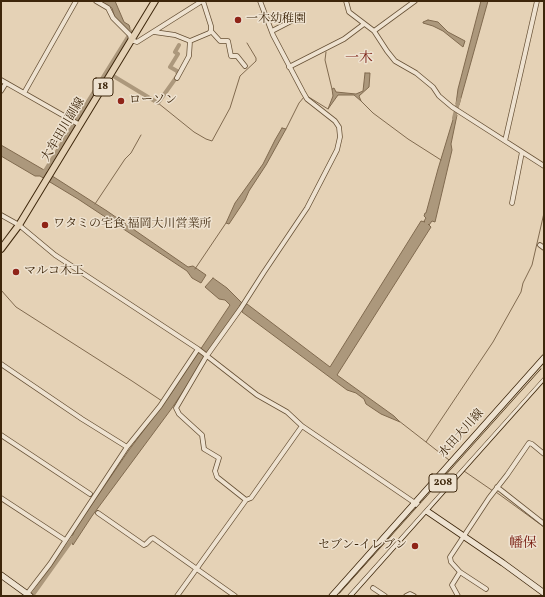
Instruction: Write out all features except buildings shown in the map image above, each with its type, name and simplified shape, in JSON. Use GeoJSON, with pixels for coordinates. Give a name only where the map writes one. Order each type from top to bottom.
{"type":"FeatureCollection","features":[{"type":"Feature","properties":{"kind":"highway","name":"208"},"geometry":{"type":"LineString","coordinates":[[344,596],[544,371]]}},
{"type":"Feature","properties":{"kind":"highway","name":"208"},"geometry":{"type":"LineString","coordinates":[[344,596],[544,375]]}},
{"type":"Feature","properties":{"kind":"main road","name":"大牟田川副線"},"geometry":{"type":"LineString","coordinates":[[1,249],[19,225],[131,38],[155,1]]}},
{"type":"Feature","properties":{"kind":"main road","name":"水田大川線"},"geometry":{"type":"LineString","coordinates":[[332,596],[544,358]]}},
{"type":"Feature","properties":{"kind":"main road","name":"水田大川線"},"geometry":{"type":"LineString","coordinates":[[349,596],[544,375]]}},
{"type":"Feature","properties":{"kind":"main road"},"geometry":{"type":"LineString","coordinates":[[415,503],[464,536],[541,594]]}},
{"type":"Feature","properties":{"kind":"main road"},"geometry":{"type":"LineString","coordinates":[[1,575],[29,595]]}},
{"type":"Feature","properties":{"kind":"street"},"geometry":{"type":"LineString","coordinates":[[24,93],[76,1]]}},
{"type":"Feature","properties":{"kind":"street"},"geometry":{"type":"LineString","coordinates":[[96,1],[108,8],[113,18],[131,38],[137,42],[202,1],[209,19],[211,31],[220,40],[228,41],[231,56],[237,56],[245,66]]}},
{"type":"Feature","properties":{"kind":"street"},"geometry":{"type":"LineString","coordinates":[[246,500],[217,477],[215,471],[219,458],[204,449],[202,435],[179,414],[177,406],[206,356],[243,306],[307,208],[329,166],[339,142],[340,132],[339,126],[306,96],[289,67],[260,1]]}},
{"type":"Feature","properties":{"kind":"street"},"geometry":{"type":"LineString","coordinates":[[346,1],[349,12],[374,31],[395,61],[416,73],[433,87],[438,96],[459,112],[544,166]]}},
{"type":"Feature","properties":{"kind":"street"},"geometry":{"type":"LineString","coordinates":[[374,31],[415,1]]}},
{"type":"Feature","properties":{"kind":"street"},"geometry":{"type":"LineString","coordinates":[[505,141],[537,1]]}},
{"type":"Feature","properties":{"kind":"street"},"geometry":{"type":"LineString","coordinates":[[272,31],[297,18]]}},
{"type":"Feature","properties":{"kind":"street"},"geometry":{"type":"LineString","coordinates":[[289,67],[344,39],[364,24]]}},
{"type":"Feature","properties":{"kind":"street"},"geometry":{"type":"LineString","coordinates":[[154,32],[174,35],[190,41],[211,31]]}},
{"type":"Feature","properties":{"kind":"street"},"geometry":{"type":"LineString","coordinates":[[177,78],[189,56],[190,41]]}},
{"type":"Feature","properties":{"kind":"street"},"geometry":{"type":"LineString","coordinates":[[1,80],[80,125]]}},
{"type":"Feature","properties":{"kind":"street"},"geometry":{"type":"LineString","coordinates":[[1,91],[6,83]]}},
{"type":"Feature","properties":{"kind":"street"},"geometry":{"type":"LineString","coordinates":[[511,203],[522,152]]}},
{"type":"Feature","properties":{"kind":"street"},"geometry":{"type":"LineString","coordinates":[[1,215],[19,225],[55,255],[199,350],[257,395],[287,412],[302,426],[415,503]]}},
{"type":"Feature","properties":{"kind":"street"},"geometry":{"type":"LineString","coordinates":[[29,595],[127,447],[160,406],[199,350]]}},
{"type":"Feature","properties":{"kind":"street"},"geometry":{"type":"LineString","coordinates":[[1,364],[82,419],[127,447]]}},
{"type":"Feature","properties":{"kind":"street"},"geometry":{"type":"LineString","coordinates":[[177,596],[246,500],[251,498],[302,426]]}},
{"type":"Feature","properties":{"kind":"street"},"geometry":{"type":"LineString","coordinates":[[1,435],[90,494]]}},
{"type":"Feature","properties":{"kind":"street"},"geometry":{"type":"LineString","coordinates":[[486,589],[460,572],[450,560],[492,494],[529,443],[544,454]]}},
{"type":"Feature","properties":{"kind":"street"},"geometry":{"type":"LineString","coordinates":[[497,487],[544,524]]}},
{"type":"Feature","properties":{"kind":"street"},"geometry":{"type":"LineString","coordinates":[[1,498],[65,540]]}},
{"type":"Feature","properties":{"kind":"street"},"geometry":{"type":"LineString","coordinates":[[98,513],[144,545],[153,538],[235,596]]}},
{"type":"Feature","properties":{"kind":"street"},"geometry":{"type":"LineString","coordinates":[[458,596],[452,585],[460,572]]}},
{"type":"Feature","properties":{"kind":"street"},"geometry":{"type":"LineString","coordinates":[[374,588],[385,596]]}},
{"type":"Feature","properties":{"kind":"street"},"geometry":{"type":"LineString","coordinates":[[406,596],[410,594],[414,596]]}},
{"type":"Feature","properties":{"kind":"shaded area"},"geometry":{"type":"Polygon","coordinates":[[[100,1],[115,1],[124,22],[129,25],[129,32],[115,18],[112,8],[100,1]]]}},
{"type":"Feature","properties":{"kind":"shaded area"},"geometry":{"type":"Polygon","coordinates":[[[481,1],[488,1],[459,105],[456,104],[458,89],[481,1]]]}},
{"type":"Feature","properties":{"kind":"shaded area"},"geometry":{"type":"Polygon","coordinates":[[[428,20],[438,22],[448,32],[465,41],[463,47],[443,31],[423,23],[428,20]]]}},
{"type":"Feature","properties":{"kind":"shaded area"},"geometry":{"type":"Polygon","coordinates":[[[365,73],[370,73],[369,87],[359,96],[361,101],[354,95],[338,95],[328,109],[333,96],[332,89],[334,88],[336,92],[356,94],[363,91],[365,73]]]}},
{"type":"Feature","properties":{"kind":"shaded area"},"geometry":{"type":"Polygon","coordinates":[[[455,113],[457,115],[451,144],[452,150],[435,222],[432,221],[429,225],[431,227],[337,375],[394,416],[400,422],[381,414],[366,404],[364,399],[356,393],[347,390],[242,312],[247,304],[330,367],[421,221],[425,222],[424,221],[426,218],[424,216],[455,113]]]}},
{"type":"Feature","properties":{"kind":"shaded area"},"geometry":{"type":"Polygon","coordinates":[[[282,128],[286,129],[266,165],[229,224],[226,223],[235,203],[263,164],[282,128]]]}},
{"type":"Feature","properties":{"kind":"shaded area"},"geometry":{"type":"Polygon","coordinates":[[[1,145],[44,170],[107,211],[188,267],[193,266],[206,275],[201,283],[192,278],[187,271],[78,199],[40,176],[35,176],[1,156],[1,145]]]}},
{"type":"Feature","properties":{"kind":"shaded area"},"geometry":{"type":"Polygon","coordinates":[[[213,278],[227,288],[242,303],[172,408],[92,516],[73,545],[71,540],[75,529],[129,450],[168,398],[230,305],[225,300],[219,299],[205,287],[213,278]]]}},
{"type":"Feature","properties":{"kind":"waterway"},"geometry":{"type":"LineString","coordinates":[[43,174],[131,32],[130,31]]}},
{"type":"Feature","properties":{"kind":"waterway"},"geometry":{"type":"LineString","coordinates":[[158,103],[194,132],[212,141],[230,108],[240,76],[256,61],[256,58],[247,43]]}},
{"type":"Feature","properties":{"kind":"waterway"},"geometry":{"type":"LineString","coordinates":[[110,74],[158,103],[178,75],[177,71],[170,67],[178,54],[175,52],[179,45]]}},
{"type":"Feature","properties":{"kind":"waterway"},"geometry":{"type":"LineString","coordinates":[[326,52],[325,60],[332,89]]}},
{"type":"Feature","properties":{"kind":"waterway"},"geometry":{"type":"LineString","coordinates":[[307,96],[328,109]]}},
{"type":"Feature","properties":{"kind":"waterway"},"geometry":{"type":"LineString","coordinates":[[286,129],[299,103],[304,97]]}},
{"type":"Feature","properties":{"kind":"waterway"},"geometry":{"type":"LineString","coordinates":[[454,118],[459,99]]}},
{"type":"Feature","properties":{"kind":"waterway"},"geometry":{"type":"LineString","coordinates":[[361,101],[373,113],[408,139],[441,160]]}},
{"type":"Feature","properties":{"kind":"waterway"},"geometry":{"type":"LineString","coordinates":[[95,204],[125,159],[131,153],[141,135]]}},
{"type":"Feature","properties":{"kind":"waterway"},"geometry":{"type":"LineString","coordinates":[[399,421],[426,442],[493,342],[521,292],[523,283],[532,265],[544,213]]}},
{"type":"Feature","properties":{"kind":"waterway"},"geometry":{"type":"LineString","coordinates":[[195,269],[226,223]]}},
{"type":"Feature","properties":{"kind":"waterway"},"geometry":{"type":"LineString","coordinates":[[1,290],[16,307],[162,401]]}},
{"type":"Feature","properties":{"kind":"waterway"},"geometry":{"type":"LineString","coordinates":[[426,442],[449,460]]}},
{"type":"Feature","properties":{"kind":"waterway"},"geometry":{"type":"LineString","coordinates":[[464,471],[493,491]]}},
{"type":"Feature","properties":{"kind":"waterway"},"geometry":{"type":"LineString","coordinates":[[496,492],[544,527]]}},
{"type":"Feature","properties":{"kind":"waterway"},"geometry":{"type":"LineString","coordinates":[[32,596],[74,537]]}},
{"type":"Feature","properties":{"kind":"place","name":"一木幼稚園"},"geometry":{"type":"Point","coordinates":[238,20]}},
{"type":"Feature","properties":{"kind":"place","name":"ローソン"},"geometry":{"type":"Point","coordinates":[121,101]}},
{"type":"Feature","properties":{"kind":"place","name":"ワタミの宅食 福岡大川営業所"},"geometry":{"type":"Point","coordinates":[45,225]}},
{"type":"Feature","properties":{"kind":"place","name":"マルコ木工"},"geometry":{"type":"Point","coordinates":[16,272]}},
{"type":"Feature","properties":{"kind":"place","name":"セブン-イレブン"},"geometry":{"type":"Point","coordinates":[415,546]}},
{"type":"Feature","properties":{"kind":"district","name":"一木"},"geometry":{"type":"Point","coordinates":[359,59]}},
{"type":"Feature","properties":{"kind":"district","name":"幡保"},"geometry":{"type":"Point","coordinates":[523,544]}}]}
